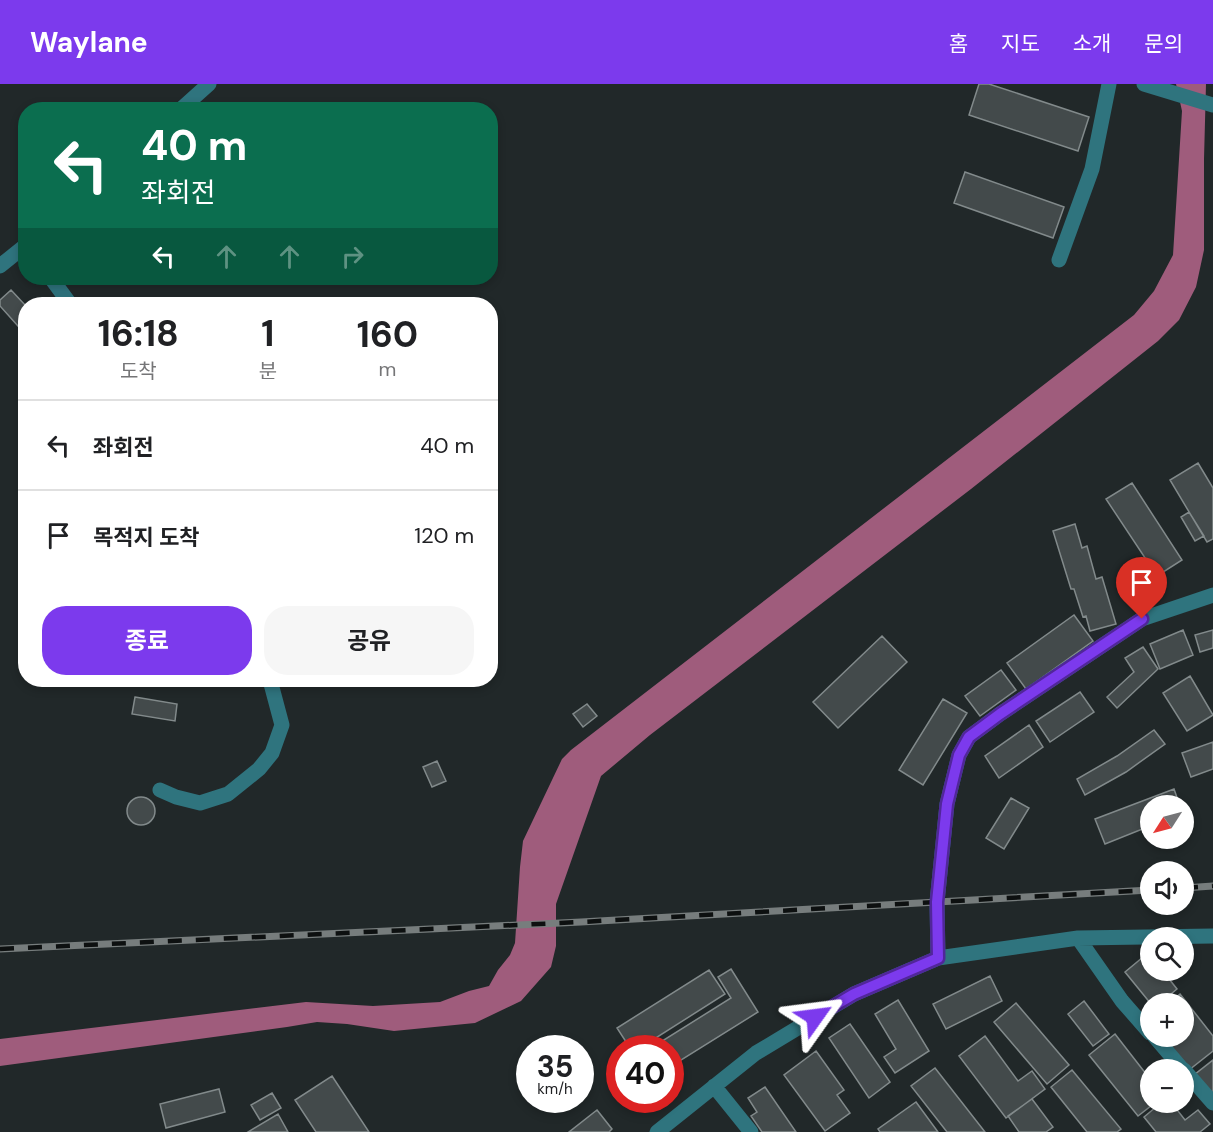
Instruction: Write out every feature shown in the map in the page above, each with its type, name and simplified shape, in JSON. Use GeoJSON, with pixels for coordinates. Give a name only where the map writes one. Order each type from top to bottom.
{"type":"FeatureCollection","features":[{"type":"Feature","properties":{"kind":"street"},"geometry":{"type":"LineString","coordinates":[[189,102],[208,84]]}},
{"type":"Feature","properties":{"kind":"street"},"geometry":{"type":"LineString","coordinates":[[1059,260],[1092,169],[1109,84]]}},
{"type":"Feature","properties":{"kind":"street"},"geometry":{"type":"LineString","coordinates":[[1147,85],[1213,105]]}},
{"type":"Feature","properties":{"kind":"street"},"geometry":{"type":"LineString","coordinates":[[0,266],[18,251]]}},
{"type":"Feature","properties":{"kind":"street"},"geometry":{"type":"LineString","coordinates":[[938,958],[937,902],[947,804],[959,755],[969,737],[1142,619],[1213,595]]}},
{"type":"Feature","properties":{"kind":"street"},"geometry":{"type":"LineString","coordinates":[[160,790],[200,803],[228,794],[259,769],[272,753],[282,725],[272,687]]}},
{"type":"Feature","properties":{"kind":"street"},"geometry":{"type":"LineString","coordinates":[[657,1132],[756,1053],[854,994],[938,958],[1078,938],[1213,936]]}},
{"type":"Feature","properties":{"kind":"street"},"geometry":{"type":"LineString","coordinates":[[1078,938],[1122,1001],[1140,1022]]}},
{"type":"Feature","properties":{"kind":"street"},"geometry":{"type":"LineString","coordinates":[[1163,1047],[1174,1059]]}},
{"type":"Feature","properties":{"kind":"street"},"geometry":{"type":"LineString","coordinates":[[1194,1082],[1213,1103]]}},
{"type":"Feature","properties":{"kind":"street"},"geometry":{"type":"LineString","coordinates":[[714,1086],[751,1132]]}},
{"type":"Feature","properties":{"kind":"shaded area"},"geometry":{"type":"Polygon","coordinates":[[[1176,84],[1206,84],[1204,250],[1196,287],[1179,320],[1158,341],[971,489],[650,735],[601,776],[556,904],[556,946],[551,967],[521,1001],[475,1023],[394,1031],[317,1022],[0,1066],[0,1039],[306,1002],[373,1006],[440,1002],[489,986],[510,955],[515,943],[523,841],[562,759],[1134,315],[1154,291],[1173,255],[1182,111],[1176,84]]]}},
{"type":"Feature","properties":{"kind":"building"},"geometry":{"type":"Polygon","coordinates":[[[979,84],[989,84],[1089,117],[1078,151],[969,115],[979,84]]]}},
{"type":"Feature","properties":{"kind":"building"},"geometry":{"type":"Polygon","coordinates":[[[965,172],[1064,207],[1053,238],[954,203],[965,172]]]}},
{"type":"Feature","properties":{"kind":"building"},"geometry":{"type":"Polygon","coordinates":[[[11,290],[18,297],[18,326],[0,306],[0,300],[11,290]]]}},
{"type":"Feature","properties":{"kind":"building"},"geometry":{"type":"Polygon","coordinates":[[[1198,463],[1213,488],[1213,539],[1207,542],[1170,480],[1198,463]]]}},
{"type":"Feature","properties":{"kind":"building"},"geometry":{"type":"Polygon","coordinates":[[[1132,483],[1182,560],[1157,576],[1106,499],[1132,483]]]}},
{"type":"Feature","properties":{"kind":"building"},"geometry":{"type":"Polygon","coordinates":[[[1189,512],[1204,536],[1195,541],[1181,517],[1189,512]]]}},
{"type":"Feature","properties":{"kind":"building"},"geometry":{"type":"Polygon","coordinates":[[[1075,524],[1082,548],[1087,546],[1096,579],[1102,577],[1116,624],[1090,631],[1074,589],[1071,589],[1053,531],[1075,524]]]}},
{"type":"Feature","properties":{"kind":"building"},"geometry":{"type":"Polygon","coordinates":[[[1074,615],[1093,641],[1026,689],[1007,663],[1074,615]]]}},
{"type":"Feature","properties":{"kind":"building"},"geometry":{"type":"Polygon","coordinates":[[[1183,630],[1193,655],[1160,669],[1150,644],[1183,630]]]}},
{"type":"Feature","properties":{"kind":"building"},"geometry":{"type":"Polygon","coordinates":[[[1213,630],[1213,648],[1200,652],[1195,635],[1213,630]]]}},
{"type":"Feature","properties":{"kind":"building"},"geometry":{"type":"Polygon","coordinates":[[[882,636],[907,662],[838,728],[813,702],[882,636]]]}},
{"type":"Feature","properties":{"kind":"building"},"geometry":{"type":"Polygon","coordinates":[[[1143,647],[1158,669],[1117,708],[1107,697],[1134,672],[1125,658],[1143,647]]]}},
{"type":"Feature","properties":{"kind":"building"},"geometry":{"type":"Polygon","coordinates":[[[1001,670],[1016,690],[980,716],[965,696],[1001,670]]]}},
{"type":"Feature","properties":{"kind":"building"},"geometry":{"type":"Polygon","coordinates":[[[1190,676],[1213,715],[1187,731],[1163,693],[1190,676]]]}},
{"type":"Feature","properties":{"kind":"building"},"geometry":{"type":"Polygon","coordinates":[[[1080,692],[1094,712],[1050,742],[1036,721],[1080,692]]]}},
{"type":"Feature","properties":{"kind":"building"},"geometry":{"type":"Polygon","coordinates":[[[135,697],[177,704],[175,721],[132,714],[135,697]]]}},
{"type":"Feature","properties":{"kind":"building"},"geometry":{"type":"Polygon","coordinates":[[[943,699],[967,713],[923,785],[899,770],[943,699]]]}},
{"type":"Feature","properties":{"kind":"building"},"geometry":{"type":"Polygon","coordinates":[[[587,704],[597,716],[583,727],[573,714],[587,704]]]}},
{"type":"Feature","properties":{"kind":"building"},"geometry":{"type":"Polygon","coordinates":[[[1029,725],[1043,747],[999,778],[985,756],[1029,725]]]}},
{"type":"Feature","properties":{"kind":"building"},"geometry":{"type":"Polygon","coordinates":[[[1154,730],[1165,744],[1126,772],[1085,795],[1077,779],[1117,756],[1154,730]]]}},
{"type":"Feature","properties":{"kind":"building"},"geometry":{"type":"Polygon","coordinates":[[[1213,742],[1213,769],[1191,777],[1182,753],[1213,742]]]}},
{"type":"Feature","properties":{"kind":"building"},"geometry":{"type":"Polygon","coordinates":[[[437,761],[446,781],[432,787],[423,767],[437,761]]]}},
{"type":"Feature","properties":{"kind":"building"},"geometry":{"type":"Polygon","coordinates":[[[1174,789],[1176,795],[1158,795],[1174,789]]]}},
{"type":"Feature","properties":{"kind":"building"},"geometry":{"type":"Polygon","coordinates":[[[141,797],[151,801],[155,811],[151,821],[141,825],[131,821],[127,811],[131,801],[141,797]]]}},
{"type":"Feature","properties":{"kind":"building"},"geometry":{"type":"Polygon","coordinates":[[[1011,798],[1029,808],[1004,849],[986,838],[1011,798]]]}},
{"type":"Feature","properties":{"kind":"building"},"geometry":{"type":"Polygon","coordinates":[[[1140,802],[1140,830],[1105,844],[1095,819],[1140,802]]]}},
{"type":"Feature","properties":{"kind":"building"},"geometry":{"type":"Polygon","coordinates":[[[1140,960],[1140,981],[1171,981],[1177,989],[1172,993],[1142,993],[1125,972],[1140,960]]]}},
{"type":"Feature","properties":{"kind":"building"},"geometry":{"type":"Polygon","coordinates":[[[731,969],[758,1012],[684,1058],[684,1035],[672,1035],[731,998],[718,977],[731,969]]]}},
{"type":"Feature","properties":{"kind":"building"},"geometry":{"type":"Polygon","coordinates":[[[709,970],[725,994],[660,1035],[622,1035],[617,1028],[709,970]]]}},
{"type":"Feature","properties":{"kind":"building"},"geometry":{"type":"Polygon","coordinates":[[[990,976],[1002,1001],[946,1029],[933,1004],[990,976]]]}},
{"type":"Feature","properties":{"kind":"building"},"geometry":{"type":"Polygon","coordinates":[[[898,1000],[929,1051],[895,1073],[884,1057],[896,1049],[875,1014],[898,1000]]]}},
{"type":"Feature","properties":{"kind":"building"},"geometry":{"type":"Polygon","coordinates":[[[1084,1001],[1109,1034],[1093,1046],[1068,1014],[1084,1001]]]}},
{"type":"Feature","properties":{"kind":"building"},"geometry":{"type":"Polygon","coordinates":[[[1016,1003],[1069,1065],[1047,1084],[994,1022],[1016,1003]]]}},
{"type":"Feature","properties":{"kind":"building"},"geometry":{"type":"Polygon","coordinates":[[[1194,1012],[1213,1036],[1213,1051],[1194,1066],[1194,1059],[1181,1059],[1171,1047],[1194,1047],[1194,1012]]]}},
{"type":"Feature","properties":{"kind":"building"},"geometry":{"type":"Polygon","coordinates":[[[850,1024],[890,1082],[869,1098],[829,1038],[850,1024]]]}},
{"type":"Feature","properties":{"kind":"building"},"geometry":{"type":"Polygon","coordinates":[[[1115,1034],[1140,1066],[1140,1113],[1142,1113],[1138,1116],[1089,1055],[1115,1034]]]}},
{"type":"Feature","properties":{"kind":"building"},"geometry":{"type":"Polygon","coordinates":[[[985,1036],[1018,1081],[1032,1071],[1045,1089],[1006,1118],[959,1056],[985,1036]]]}},
{"type":"Feature","properties":{"kind":"building"},"geometry":{"type":"Polygon","coordinates":[[[816,1051],[844,1090],[837,1095],[850,1113],[825,1131],[784,1075],[816,1051]]]}},
{"type":"Feature","properties":{"kind":"building"},"geometry":{"type":"Polygon","coordinates":[[[1213,1060],[1213,1100],[1194,1075],[1213,1060]]]}},
{"type":"Feature","properties":{"kind":"building"},"geometry":{"type":"Polygon","coordinates":[[[935,1068],[985,1132],[947,1132],[911,1086],[935,1068]]]}},
{"type":"Feature","properties":{"kind":"building"},"geometry":{"type":"Polygon","coordinates":[[[1072,1070],[1121,1129],[1117,1132],[1087,1132],[1051,1087],[1072,1070]]]}},
{"type":"Feature","properties":{"kind":"building"},"geometry":{"type":"Polygon","coordinates":[[[332,1076],[369,1132],[316,1132],[295,1100],[332,1076]]]}},
{"type":"Feature","properties":{"kind":"building"},"geometry":{"type":"Polygon","coordinates":[[[765,1087],[796,1132],[762,1132],[751,1116],[757,1112],[748,1098],[765,1087]]]}},
{"type":"Feature","properties":{"kind":"building"},"geometry":{"type":"Polygon","coordinates":[[[219,1089],[225,1112],[166,1128],[160,1104],[219,1089]]]}},
{"type":"Feature","properties":{"kind":"building"},"geometry":{"type":"Polygon","coordinates":[[[272,1093],[281,1108],[260,1120],[251,1105],[272,1093]]]}},
{"type":"Feature","properties":{"kind":"building"},"geometry":{"type":"Polygon","coordinates":[[[1032,1099],[1053,1127],[1046,1132],[1019,1132],[1008,1116],[1032,1099]]]}},
{"type":"Feature","properties":{"kind":"building"},"geometry":{"type":"Polygon","coordinates":[[[916,1102],[938,1132],[880,1132],[878,1129],[916,1102]]]}},
{"type":"Feature","properties":{"kind":"building"},"geometry":{"type":"Polygon","coordinates":[[[597,1110],[612,1129],[609,1132],[569,1132],[594,1113],[597,1110]]]}},
{"type":"Feature","properties":{"kind":"building"},"geometry":{"type":"Polygon","coordinates":[[[1198,1110],[1210,1124],[1200,1132],[1156,1132],[1144,1117],[1149,1113],[1180,1113],[1185,1120],[1198,1110]]]}},
{"type":"Feature","properties":{"kind":"building"},"geometry":{"type":"Polygon","coordinates":[[[278,1114],[288,1132],[248,1132],[278,1114]]]}},
{"type":"Feature","properties":{"kind":"railway"},"geometry":{"type":"LineString","coordinates":[[1194,887],[1213,886]]}},
{"type":"Feature","properties":{"kind":"railway"},"geometry":{"type":"LineString","coordinates":[[0,949],[581,922],[1140,891]]}},
{"type":"Feature","properties":{"kind":"route"},"geometry":{"type":"LineString","coordinates":[[815,1017],[854,994],[938,958],[937,902],[947,804],[959,755],[969,737],[1142,619]]}}]}
